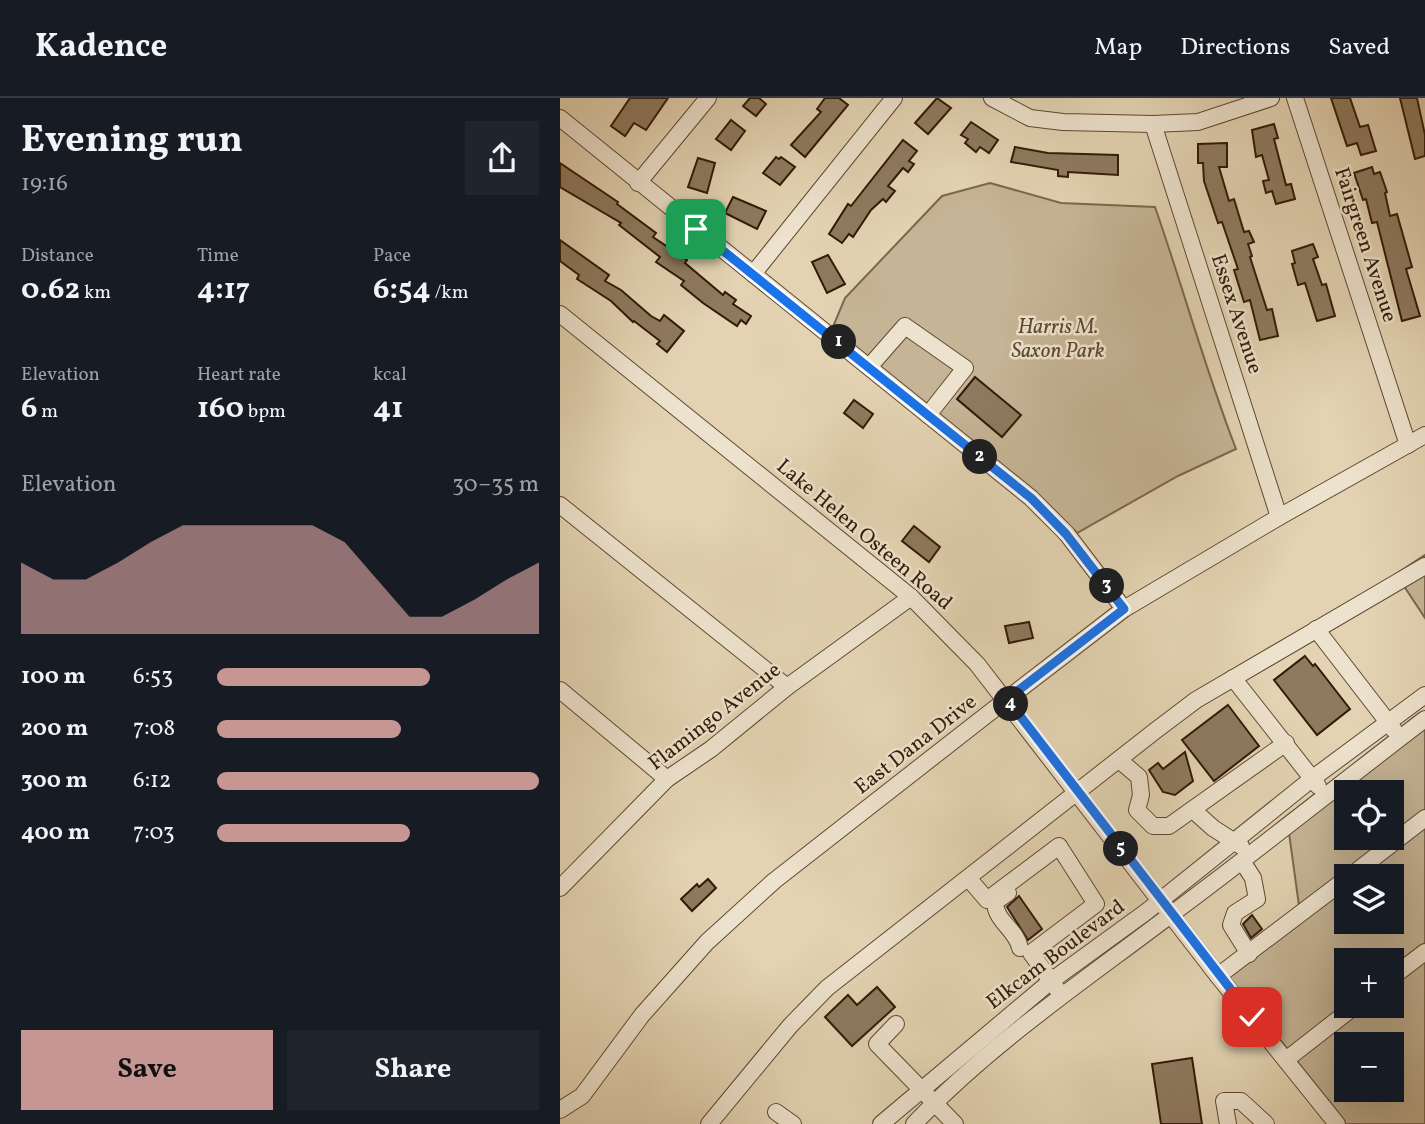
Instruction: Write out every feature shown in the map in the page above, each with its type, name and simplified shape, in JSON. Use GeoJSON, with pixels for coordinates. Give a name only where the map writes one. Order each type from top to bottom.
{"type":"FeatureCollection","features":[{"type":"Feature","properties":{"kind":"street"},"geometry":{"type":"LineString","coordinates":[[638,183],[708,98]]}},
{"type":"Feature","properties":{"kind":"street"},"geometry":{"type":"LineString","coordinates":[[753,274],[894,98]]}},
{"type":"Feature","properties":{"kind":"street"},"geometry":{"type":"LineString","coordinates":[[992,98],[1030,118],[1063,122],[1153,124],[1198,122],[1271,98]]}},
{"type":"Feature","properties":{"kind":"street","name":"Fairgreen Avenue"},"geometry":{"type":"LineString","coordinates":[[1296,98],[1408,445]]}},
{"type":"Feature","properties":{"kind":"street"},"geometry":{"type":"LineString","coordinates":[[560,118],[1031,498],[1066,534],[1124,609]]}},
{"type":"Feature","properties":{"kind":"street","name":"Essex Avenue"},"geometry":{"type":"LineString","coordinates":[[1153,124],[1279,517]]}},
{"type":"Feature","properties":{"kind":"street","name":"Lake Helen Osteen Road"},"geometry":{"type":"LineString","coordinates":[[560,314],[911,597],[977,664],[1007,699],[1218,976],[1337,1124]]}},
{"type":"Feature","properties":{"kind":"street"},"geometry":{"type":"LineString","coordinates":[[869,367],[905,326],[965,368],[928,415]]}},
{"type":"Feature","properties":{"kind":"street","name":"East Dana Drive"},"geometry":{"type":"LineString","coordinates":[[560,1110],[582,1096],[642,1015],[707,942],[774,881],[1007,699],[1124,609],[1425,435]]}},
{"type":"Feature","properties":{"kind":"street"},"geometry":{"type":"LineString","coordinates":[[560,505],[786,687]]}},
{"type":"Feature","properties":{"kind":"street"},"geometry":{"type":"LineString","coordinates":[[709,1124],[790,1026],[827,988],[1119,760],[1196,700],[1425,566]]}},
{"type":"Feature","properties":{"kind":"street","name":"Flamingo Avenue"},"geometry":{"type":"LineString","coordinates":[[562,882],[667,779],[711,749],[786,687],[911,597]]}},
{"type":"Feature","properties":{"kind":"street"},"geometry":{"type":"LineString","coordinates":[[1317,629],[1400,738]]}},
{"type":"Feature","properties":{"kind":"street"},"geometry":{"type":"LineString","coordinates":[[1233,678],[1326,797]]}},
{"type":"Feature","properties":{"kind":"street"},"geometry":{"type":"LineString","coordinates":[[560,690],[667,779]]}},
{"type":"Feature","properties":{"kind":"street","name":"Elkcam Boulevard"},"geometry":{"type":"LineString","coordinates":[[881,1124],[1051,981],[1235,842],[1312,778],[1425,695]]}},
{"type":"Feature","properties":{"kind":"street","name":"Elkcam Boulevard"},"geometry":{"type":"LineString","coordinates":[[914,1124],[935,1102],[1062,995],[1172,915],[1425,719]]}},
{"type":"Feature","properties":{"kind":"street"},"geometry":{"type":"LineString","coordinates":[[1119,760],[1139,777],[1141,795],[1137,810],[1153,826],[1169,826],[1286,743]]}},
{"type":"Feature","properties":{"kind":"street"},"geometry":{"type":"LineString","coordinates":[[1193,810],[1235,842],[1247,857],[1257,899],[1234,913],[1231,925],[1249,954]]}},
{"type":"Feature","properties":{"kind":"street"},"geometry":{"type":"LineString","coordinates":[[1365,864],[1425,818]]}},
{"type":"Feature","properties":{"kind":"street"},"geometry":{"type":"LineString","coordinates":[[987,900],[1059,846],[1096,904],[1026,950]]}},
{"type":"Feature","properties":{"kind":"street"},"geometry":{"type":"LineString","coordinates":[[1026,950],[995,912],[995,902],[1025,882],[1040,866],[1063,853]]}},
{"type":"Feature","properties":{"kind":"street"},"geometry":{"type":"LineString","coordinates":[[969,879],[987,900],[987,908],[1026,950],[1062,995]]}},
{"type":"Feature","properties":{"kind":"street"},"geometry":{"type":"LineString","coordinates":[[1218,976],[1334,888]]}},
{"type":"Feature","properties":{"kind":"street"},"geometry":{"type":"LineString","coordinates":[[1404,968],[1425,952]]}},
{"type":"Feature","properties":{"kind":"street"},"geometry":{"type":"LineString","coordinates":[[1287,1059],[1340,1018]]}},
{"type":"Feature","properties":{"kind":"street"},"geometry":{"type":"LineString","coordinates":[[896,1024],[877,1044],[955,1124]]}},
{"type":"Feature","properties":{"kind":"street"},"geometry":{"type":"LineString","coordinates":[[1228,1124],[1224,1101],[1241,1101],[1266,1124]]}},
{"type":"Feature","properties":{"kind":"street"},"geometry":{"type":"LineString","coordinates":[[776,1112],[793,1124]]}},
{"type":"Feature","properties":{"kind":"green space","name":"Harris M. Saxon Park"},"geometry":{"type":"Polygon","coordinates":[[[990,183],[1061,203],[1155,207],[1236,449],[1178,476],[1077,533],[832,329],[845,298],[942,196],[990,183]]]}},
{"type":"Feature","properties":{"kind":"green space"},"geometry":{"type":"Polygon","coordinates":[[[1425,555],[1425,618],[1396,574],[1425,555]]]}},
{"type":"Feature","properties":{"kind":"green space"},"geometry":{"type":"Polygon","coordinates":[[[1425,727],[1425,943],[1404,959],[1404,948],[1334,948],[1334,1014],[1288,1050],[1224,973],[1300,913],[1289,833],[1334,798],[1334,850],[1404,850],[1404,780],[1357,780],[1425,727]]]}},
{"type":"Feature","properties":{"kind":"green space"},"geometry":{"type":"Polygon","coordinates":[[[1425,961],[1425,1124],[1345,1124],[1296,1060],[1350,1018],[1404,1018],[1404,976],[1425,961]]]}},
{"type":"Feature","properties":{"kind":"building"},"geometry":{"type":"Polygon","coordinates":[[[630,98],[668,98],[646,130],[634,123],[625,136],[611,126],[630,98]]]}},
{"type":"Feature","properties":{"kind":"building"},"geometry":{"type":"Polygon","coordinates":[[[750,98],[759,98],[766,104],[756,116],[743,106],[750,98]]]}},
{"type":"Feature","properties":{"kind":"building"},"geometry":{"type":"Polygon","coordinates":[[[825,98],[839,98],[848,105],[805,157],[791,145],[821,112],[817,109],[825,98]]]}},
{"type":"Feature","properties":{"kind":"building"},"geometry":{"type":"Polygon","coordinates":[[[937,98],[951,108],[928,134],[915,123],[937,98]]]}},
{"type":"Feature","properties":{"kind":"building"},"geometry":{"type":"Polygon","coordinates":[[[1331,98],[1350,98],[1360,127],[1368,125],[1376,151],[1361,155],[1357,143],[1347,146],[1331,98]]]}},
{"type":"Feature","properties":{"kind":"building"},"geometry":{"type":"Polygon","coordinates":[[[1400,98],[1417,98],[1425,135],[1425,156],[1415,159],[1400,98]]]}},
{"type":"Feature","properties":{"kind":"building"},"geometry":{"type":"Polygon","coordinates":[[[731,120],[745,131],[731,150],[716,139],[731,120]]]}},
{"type":"Feature","properties":{"kind":"building"},"geometry":{"type":"Polygon","coordinates":[[[971,122],[998,140],[989,153],[980,147],[976,152],[965,143],[968,139],[961,135],[971,122]]]}},
{"type":"Feature","properties":{"kind":"building"},"geometry":{"type":"Polygon","coordinates":[[[1274,124],[1278,138],[1274,139],[1286,185],[1291,184],[1295,199],[1276,204],[1272,191],[1266,193],[1263,181],[1269,180],[1262,155],[1256,157],[1252,130],[1274,124]]]}},
{"type":"Feature","properties":{"kind":"building"},"geometry":{"type":"Polygon","coordinates":[[[903,140],[917,151],[909,161],[914,164],[908,172],[903,168],[888,186],[895,191],[886,202],[883,199],[871,210],[853,237],[849,234],[842,243],[829,234],[848,204],[851,206],[903,140]]]}},
{"type":"Feature","properties":{"kind":"building"},"geometry":{"type":"Polygon","coordinates":[[[1227,143],[1227,167],[1219,167],[1229,201],[1234,199],[1244,232],[1249,231],[1254,242],[1248,244],[1252,256],[1250,257],[1267,310],[1272,309],[1278,336],[1260,340],[1250,300],[1244,302],[1234,270],[1238,269],[1204,181],[1203,163],[1198,163],[1198,144],[1227,143]]]}},
{"type":"Feature","properties":{"kind":"building"},"geometry":{"type":"Polygon","coordinates":[[[1015,147],[1048,153],[1118,155],[1118,175],[1068,172],[1068,177],[1058,176],[1058,170],[1011,162],[1015,147]]]}},
{"type":"Feature","properties":{"kind":"building"},"geometry":{"type":"Polygon","coordinates":[[[776,157],[781,157],[795,167],[780,185],[763,173],[776,157]]]}},
{"type":"Feature","properties":{"kind":"building"},"geometry":{"type":"Polygon","coordinates":[[[698,158],[715,163],[707,193],[688,187],[698,158]]]}},
{"type":"Feature","properties":{"kind":"building"},"geometry":{"type":"Polygon","coordinates":[[[560,163],[618,202],[617,204],[656,233],[653,237],[687,260],[685,263],[723,295],[725,292],[736,300],[733,304],[751,316],[746,324],[741,320],[737,326],[703,303],[681,285],[684,281],[656,262],[660,257],[619,225],[621,223],[560,187],[560,163]]]}},
{"type":"Feature","properties":{"kind":"building"},"geometry":{"type":"Polygon","coordinates":[[[1372,167],[1374,174],[1380,172],[1387,192],[1385,193],[1390,216],[1397,214],[1412,267],[1406,269],[1420,316],[1402,321],[1377,222],[1372,223],[1366,199],[1363,200],[1354,173],[1372,167]]]}},
{"type":"Feature","properties":{"kind":"building"},"geometry":{"type":"Polygon","coordinates":[[[733,197],[766,211],[757,229],[725,213],[733,197]]]}},
{"type":"Feature","properties":{"kind":"building"},"geometry":{"type":"Polygon","coordinates":[[[560,240],[609,275],[605,281],[621,290],[651,316],[660,321],[664,315],[684,331],[667,352],[657,344],[660,341],[633,322],[611,301],[577,279],[579,275],[560,261],[560,240]]]}},
{"type":"Feature","properties":{"kind":"building"},"geometry":{"type":"Polygon","coordinates":[[[1313,244],[1318,257],[1313,259],[1322,285],[1326,284],[1335,316],[1317,321],[1305,283],[1298,285],[1292,264],[1295,263],[1292,251],[1313,244]]]}},
{"type":"Feature","properties":{"kind":"building"},"geometry":{"type":"Polygon","coordinates":[[[828,255],[845,284],[827,293],[812,262],[828,255]]]}},
{"type":"Feature","properties":{"kind":"building"},"geometry":{"type":"Polygon","coordinates":[[[975,377],[1021,415],[1002,437],[957,399],[975,377]]]}},
{"type":"Feature","properties":{"kind":"building"},"geometry":{"type":"Polygon","coordinates":[[[854,400],[873,414],[863,428],[844,413],[854,400]]]}},
{"type":"Feature","properties":{"kind":"building"},"geometry":{"type":"Polygon","coordinates":[[[914,526],[940,547],[929,562],[902,541],[914,526]]]}},
{"type":"Feature","properties":{"kind":"building"},"geometry":{"type":"Polygon","coordinates":[[[1029,622],[1033,638],[1009,643],[1005,626],[1029,622]]]}},
{"type":"Feature","properties":{"kind":"building"},"geometry":{"type":"Polygon","coordinates":[[[1305,656],[1313,666],[1315,664],[1350,709],[1317,735],[1274,680],[1305,656]]]}},
{"type":"Feature","properties":{"kind":"building"},"geometry":{"type":"Polygon","coordinates":[[[1228,705],[1259,746],[1214,781],[1182,740],[1228,705]]]}},
{"type":"Feature","properties":{"kind":"building"},"geometry":{"type":"Polygon","coordinates":[[[1185,752],[1193,781],[1175,795],[1163,792],[1149,770],[1158,763],[1163,769],[1185,752]]]}},
{"type":"Feature","properties":{"kind":"building"},"geometry":{"type":"Polygon","coordinates":[[[708,879],[716,888],[692,911],[681,899],[697,884],[699,887],[708,879]]]}},
{"type":"Feature","properties":{"kind":"building"},"geometry":{"type":"Polygon","coordinates":[[[1019,896],[1042,929],[1028,940],[1007,907],[1019,896]]]}},
{"type":"Feature","properties":{"kind":"building"},"geometry":{"type":"Polygon","coordinates":[[[1252,915],[1262,929],[1251,938],[1243,924],[1252,915]]]}},
{"type":"Feature","properties":{"kind":"building"},"geometry":{"type":"Polygon","coordinates":[[[877,987],[895,1007],[852,1046],[825,1017],[848,995],[857,1005],[877,987]]]}},
{"type":"Feature","properties":{"kind":"building"},"geometry":{"type":"Polygon","coordinates":[[[1192,1058],[1202,1124],[1161,1124],[1152,1064],[1192,1058]]]}},
{"type":"Feature","properties":{"kind":"route"},"geometry":{"type":"LineString","coordinates":[[696,229],[824,329],[1031,498],[1066,534],[1124,609],[1007,699],[1252,1017]]}}]}
